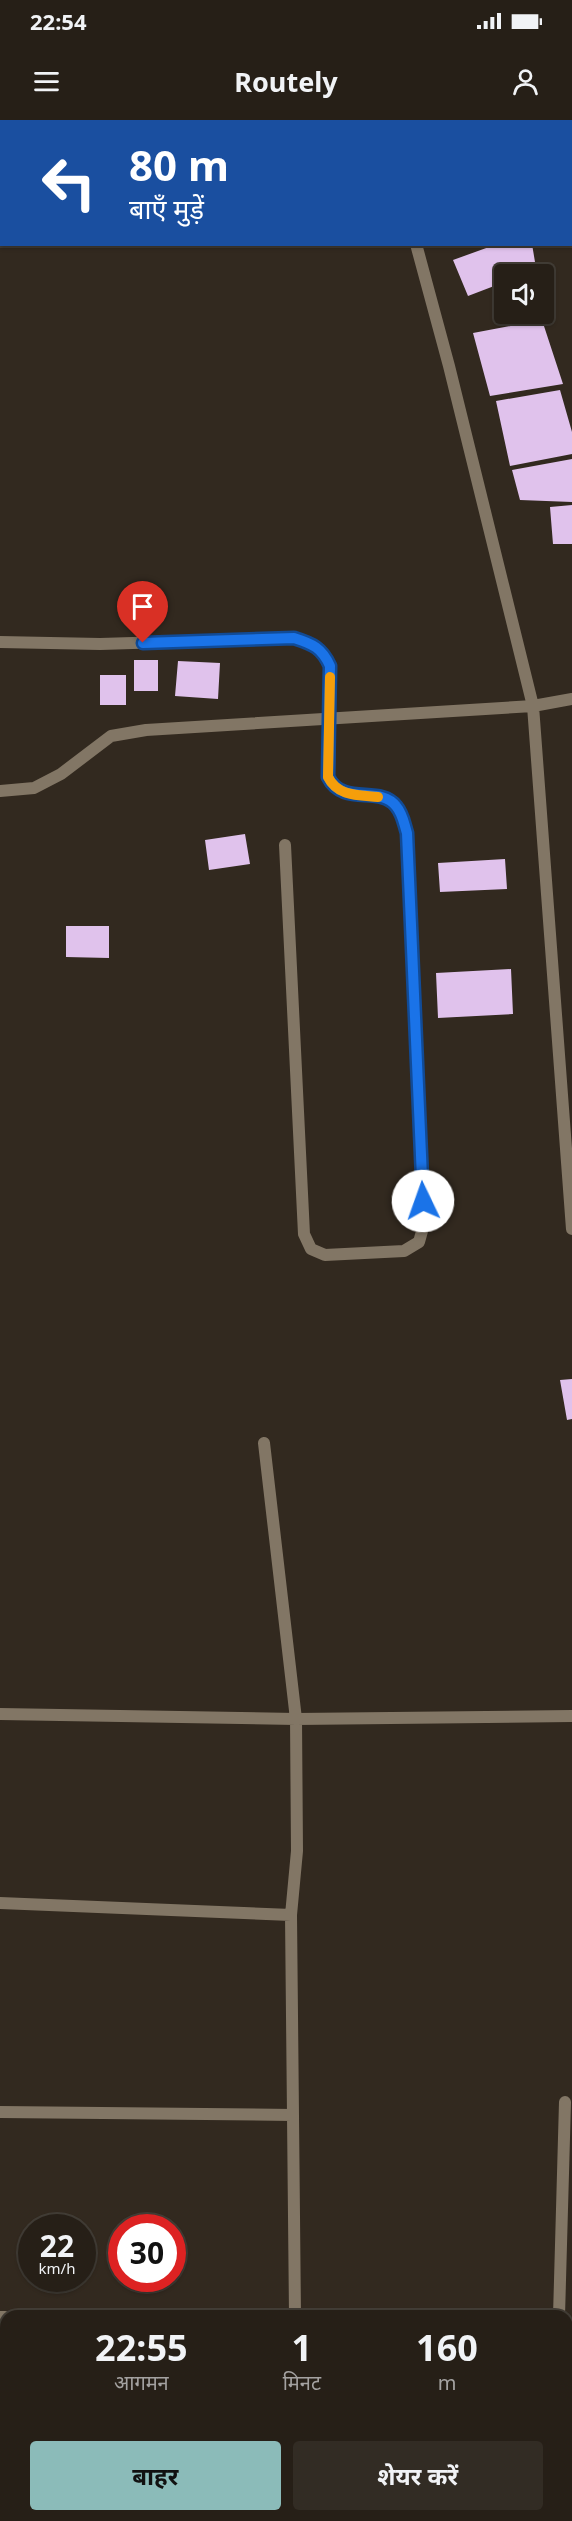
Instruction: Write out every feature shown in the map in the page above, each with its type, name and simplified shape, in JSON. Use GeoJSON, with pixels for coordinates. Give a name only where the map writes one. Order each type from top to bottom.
{"type":"FeatureCollection","features":[{"type":"Feature","properties":{"kind":"street"},"geometry":{"type":"LineString","coordinates":[[417,246],[449,366],[533,706],[572,1229]]}},
{"type":"Feature","properties":{"kind":"street"},"geometry":{"type":"LineString","coordinates":[[0,642],[100,644],[294,638],[314,644],[324,654],[330,666],[328,777],[333,787],[346,794],[383,798],[395,804],[402,816],[407,833],[424,1224],[419,1242],[404,1251],[325,1255],[311,1249],[304,1234],[285,845]]}},
{"type":"Feature","properties":{"kind":"street"},"geometry":{"type":"LineString","coordinates":[[0,791],[34,788],[61,774],[111,736],[146,730],[533,706],[572,699]]}},
{"type":"Feature","properties":{"kind":"street"},"geometry":{"type":"LineString","coordinates":[[264,1443],[296,1719],[297,1851],[291,1915],[295,2310]]}},
{"type":"Feature","properties":{"kind":"street"},"geometry":{"type":"LineString","coordinates":[[0,1714],[296,1719],[572,1716]]}},
{"type":"Feature","properties":{"kind":"street"},"geometry":{"type":"LineString","coordinates":[[0,1903],[291,1915]]}},
{"type":"Feature","properties":{"kind":"street"},"geometry":{"type":"LineString","coordinates":[[559,2310],[565,2102]]}},
{"type":"Feature","properties":{"kind":"street"},"geometry":{"type":"LineString","coordinates":[[0,2112],[293,2115]]}},
{"type":"Feature","properties":{"kind":"building"},"geometry":{"type":"Polygon","coordinates":[[[489,246],[532,246],[535,264],[494,264],[494,286],[468,296],[453,260],[489,246]]]}},
{"type":"Feature","properties":{"kind":"building"},"geometry":{"type":"Polygon","coordinates":[[[521,324],[543,324],[563,384],[490,396],[473,333],[521,324]]]}},
{"type":"Feature","properties":{"kind":"building"},"geometry":{"type":"Polygon","coordinates":[[[560,390],[572,432],[572,454],[510,466],[496,401],[560,390]]]}},
{"type":"Feature","properties":{"kind":"building"},"geometry":{"type":"Polygon","coordinates":[[[572,459],[572,502],[520,500],[512,470],[572,459]]]}},
{"type":"Feature","properties":{"kind":"building"},"geometry":{"type":"Polygon","coordinates":[[[572,505],[572,544],[553,544],[550,507],[572,505]]]}},
{"type":"Feature","properties":{"kind":"building"},"geometry":{"type":"Polygon","coordinates":[[[134,660],[158,660],[158,691],[134,691],[134,660]]]}},
{"type":"Feature","properties":{"kind":"building"},"geometry":{"type":"Polygon","coordinates":[[[178,661],[220,663],[218,699],[175,696],[178,661]]]}},
{"type":"Feature","properties":{"kind":"building"},"geometry":{"type":"Polygon","coordinates":[[[100,675],[126,675],[126,705],[100,705],[100,675]]]}},
{"type":"Feature","properties":{"kind":"building"},"geometry":{"type":"Polygon","coordinates":[[[245,834],[250,864],[209,870],[205,840],[245,834]]]}},
{"type":"Feature","properties":{"kind":"building"},"geometry":{"type":"Polygon","coordinates":[[[505,859],[507,889],[440,892],[438,863],[505,859]]]}},
{"type":"Feature","properties":{"kind":"building"},"geometry":{"type":"Polygon","coordinates":[[[66,926],[109,926],[109,958],[66,957],[66,926]]]}},
{"type":"Feature","properties":{"kind":"building"},"geometry":{"type":"Polygon","coordinates":[[[511,969],[513,1014],[438,1018],[436,973],[511,969]]]}},
{"type":"Feature","properties":{"kind":"building"},"geometry":{"type":"Polygon","coordinates":[[[572,1379],[572,1419],[567,1420],[560,1380],[572,1379]]]}},
{"type":"Feature","properties":{"kind":"slow traffic"},"geometry":{"type":"LineString","coordinates":[[330,677],[328,777],[333,787],[346,794],[378,797]]}},
{"type":"Feature","properties":{"kind":"route"},"geometry":{"type":"LineString","coordinates":[[143,643],[294,638],[314,644],[324,654],[330,666],[328,777],[333,787],[346,794],[383,798],[395,804],[402,816],[407,833],[423,1201]]}}]}
